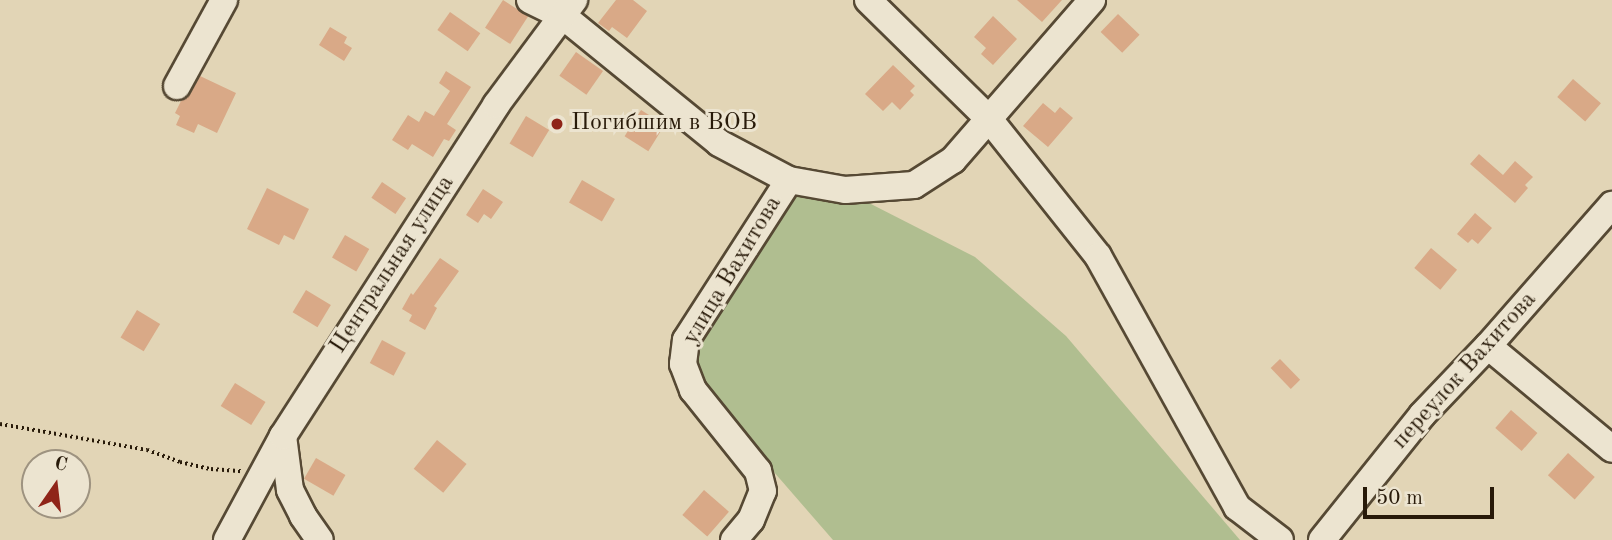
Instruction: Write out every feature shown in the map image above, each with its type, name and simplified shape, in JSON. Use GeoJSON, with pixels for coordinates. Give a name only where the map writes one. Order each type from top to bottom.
{"type":"FeatureCollection","features":[{"type":"Feature","properties":{"kind":"street"},"geometry":{"type":"LineString","coordinates":[[177,86],[224,0]]}},
{"type":"Feature","properties":{"kind":"street","name":"улица Вахитова"},"geometry":{"type":"LineString","coordinates":[[530,0],[569,8],[719,144],[789,180],[845,190],[914,186],[953,160],[1092,0]]}},
{"type":"Feature","properties":{"kind":"street"},"geometry":{"type":"LineString","coordinates":[[868,0],[989,119],[1098,256],[1237,507],[1280,540]]}},
{"type":"Feature","properties":{"kind":"street","name":"Центральная улица"},"geometry":{"type":"LineString","coordinates":[[227,540],[283,436],[496,105],[569,8]]}},
{"type":"Feature","properties":{"kind":"street","name":"улица Вахитова"},"geometry":{"type":"LineString","coordinates":[[734,540],[751,520],[763,491],[758,471],[693,390],[682,364],[686,340],[789,180]]}},
{"type":"Feature","properties":{"kind":"street","name":"переулок Вахитова"},"geometry":{"type":"LineString","coordinates":[[1322,540],[1422,415],[1488,346],[1612,205]]}},
{"type":"Feature","properties":{"kind":"street"},"geometry":{"type":"LineString","coordinates":[[1488,346],[1612,449]]}},
{"type":"Feature","properties":{"kind":"street"},"geometry":{"type":"LineString","coordinates":[[283,436],[290,490],[303,516],[320,540]]}},
{"type":"Feature","properties":{"kind":"street"},"geometry":{"type":"LineString","coordinates":[[261,473],[290,490]]}},
{"type":"Feature","properties":{"kind":"path"},"geometry":{"type":"LineString","coordinates":[[0,424],[147,450],[180,462],[211,469],[261,473]]}},
{"type":"Feature","properties":{"kind":"green space"},"geometry":{"type":"Polygon","coordinates":[[[796,193],[869,203],[975,257],[1066,336],[1240,540],[833,540],[693,379],[693,342],[796,193]]]}},
{"type":"Feature","properties":{"kind":"building"},"geometry":{"type":"Polygon","coordinates":[[[503,0],[528,16],[510,44],[485,28],[503,0]]]}},
{"type":"Feature","properties":{"kind":"building"},"geometry":{"type":"Polygon","coordinates":[[[616,0],[633,0],[647,11],[627,38],[612,27],[609,31],[598,23],[616,0]]]}},
{"type":"Feature","properties":{"kind":"building"},"geometry":{"type":"Polygon","coordinates":[[[1017,0],[1062,0],[1042,22],[1017,0]]]}},
{"type":"Feature","properties":{"kind":"building"},"geometry":{"type":"Polygon","coordinates":[[[450,12],[480,33],[468,51],[437,30],[450,12]]]}},
{"type":"Feature","properties":{"kind":"building"},"geometry":{"type":"Polygon","coordinates":[[[1118,14],[1140,35],[1122,53],[1101,32],[1118,14]]]}},
{"type":"Feature","properties":{"kind":"building"},"geometry":{"type":"Polygon","coordinates":[[[993,16],[1017,39],[993,65],[981,54],[986,48],[974,37],[993,16]]]}},
{"type":"Feature","properties":{"kind":"building"},"geometry":{"type":"Polygon","coordinates":[[[330,27],[347,37],[344,43],[352,48],[344,61],[319,45],[330,27]]]}},
{"type":"Feature","properties":{"kind":"building"},"geometry":{"type":"Polygon","coordinates":[[[576,52],[603,71],[586,95],[559,76],[576,52]]]}},
{"type":"Feature","properties":{"kind":"building"},"geometry":{"type":"Polygon","coordinates":[[[893,65],[915,86],[910,91],[914,95],[900,110],[892,102],[883,111],[865,94],[893,65]]]}},
{"type":"Feature","properties":{"kind":"building"},"geometry":{"type":"Polygon","coordinates":[[[446,71],[471,87],[447,124],[456,130],[449,141],[444,139],[433,157],[412,144],[408,150],[392,140],[408,115],[419,122],[425,111],[434,116],[450,91],[439,83],[446,71]]]}},
{"type":"Feature","properties":{"kind":"building"},"geometry":{"type":"Polygon","coordinates":[[[200,76],[236,93],[217,133],[198,124],[194,133],[176,125],[180,116],[175,113],[200,76]]]}},
{"type":"Feature","properties":{"kind":"building"},"geometry":{"type":"Polygon","coordinates":[[[1573,79],[1601,103],[1585,121],[1557,97],[1573,79]]]}},
{"type":"Feature","properties":{"kind":"building"},"geometry":{"type":"Polygon","coordinates":[[[1043,103],[1055,113],[1060,107],[1073,118],[1048,147],[1023,126],[1043,103]]]}},
{"type":"Feature","properties":{"kind":"building"},"geometry":{"type":"Polygon","coordinates":[[[641,110],[665,125],[648,151],[625,136],[641,110]]]}},
{"type":"Feature","properties":{"kind":"building"},"geometry":{"type":"Polygon","coordinates":[[[526,116],[549,130],[533,157],[510,143],[526,116]]]}},
{"type":"Feature","properties":{"kind":"building"},"geometry":{"type":"Polygon","coordinates":[[[1479,154],[1503,175],[1515,161],[1533,177],[1525,185],[1528,188],[1515,203],[1470,164],[1479,154]]]}},
{"type":"Feature","properties":{"kind":"building"},"geometry":{"type":"Polygon","coordinates":[[[582,180],[615,199],[602,222],[569,203],[582,180]]]}},
{"type":"Feature","properties":{"kind":"building"},"geometry":{"type":"Polygon","coordinates":[[[382,182],[406,198],[395,214],[371,198],[382,182]]]}},
{"type":"Feature","properties":{"kind":"building"},"geometry":{"type":"Polygon","coordinates":[[[267,188],[309,209],[294,240],[284,235],[279,245],[247,229],[267,188]]]}},
{"type":"Feature","properties":{"kind":"building"},"geometry":{"type":"Polygon","coordinates":[[[483,189],[503,202],[491,219],[484,214],[478,223],[466,215],[483,189]]]}},
{"type":"Feature","properties":{"kind":"building"},"geometry":{"type":"Polygon","coordinates":[[[1475,213],[1492,228],[1478,244],[1472,239],[1468,243],[1457,234],[1475,213]]]}},
{"type":"Feature","properties":{"kind":"building"},"geometry":{"type":"Polygon","coordinates":[[[345,235],[369,249],[356,272],[332,258],[345,235]]]}},
{"type":"Feature","properties":{"kind":"building"},"geometry":{"type":"Polygon","coordinates":[[[1431,248],[1457,270],[1440,290],[1414,268],[1431,248]]]}},
{"type":"Feature","properties":{"kind":"building"},"geometry":{"type":"Polygon","coordinates":[[[440,258],[459,271],[434,306],[437,308],[425,330],[409,321],[412,315],[402,309],[411,293],[413,295],[440,258]]]}},
{"type":"Feature","properties":{"kind":"building"},"geometry":{"type":"Polygon","coordinates":[[[306,290],[331,305],[317,327],[293,312],[306,290]]]}},
{"type":"Feature","properties":{"kind":"building"},"geometry":{"type":"Polygon","coordinates":[[[137,310],[160,324],[144,351],[121,337],[137,310]]]}},
{"type":"Feature","properties":{"kind":"building"},"geometry":{"type":"Polygon","coordinates":[[[382,340],[406,353],[394,376],[370,363],[382,340]]]}},
{"type":"Feature","properties":{"kind":"building"},"geometry":{"type":"Polygon","coordinates":[[[1280,359],[1300,380],[1291,389],[1271,368],[1280,359]]]}},
{"type":"Feature","properties":{"kind":"building"},"geometry":{"type":"Polygon","coordinates":[[[235,383],[266,402],[251,425],[221,406],[235,383]]]}},
{"type":"Feature","properties":{"kind":"building"},"geometry":{"type":"Polygon","coordinates":[[[1511,410],[1537,433],[1522,451],[1495,428],[1511,410]]]}},
{"type":"Feature","properties":{"kind":"building"},"geometry":{"type":"Polygon","coordinates":[[[437,440],[467,464],[443,493],[414,469],[437,440]]]}},
{"type":"Feature","properties":{"kind":"building"},"geometry":{"type":"Polygon","coordinates":[[[1568,453],[1595,477],[1575,499],[1548,475],[1568,453]]]}},
{"type":"Feature","properties":{"kind":"building"},"geometry":{"type":"Polygon","coordinates":[[[316,458],[345,475],[333,496],[304,479],[316,458]]]}},
{"type":"Feature","properties":{"kind":"building"},"geometry":{"type":"Polygon","coordinates":[[[704,490],[729,512],[707,537],[682,515],[704,490]]]}},
{"type":"Feature","properties":{"kind":"place","name":"Погибшим в ВОВ"},"geometry":{"type":"Point","coordinates":[557,124]}}]}
